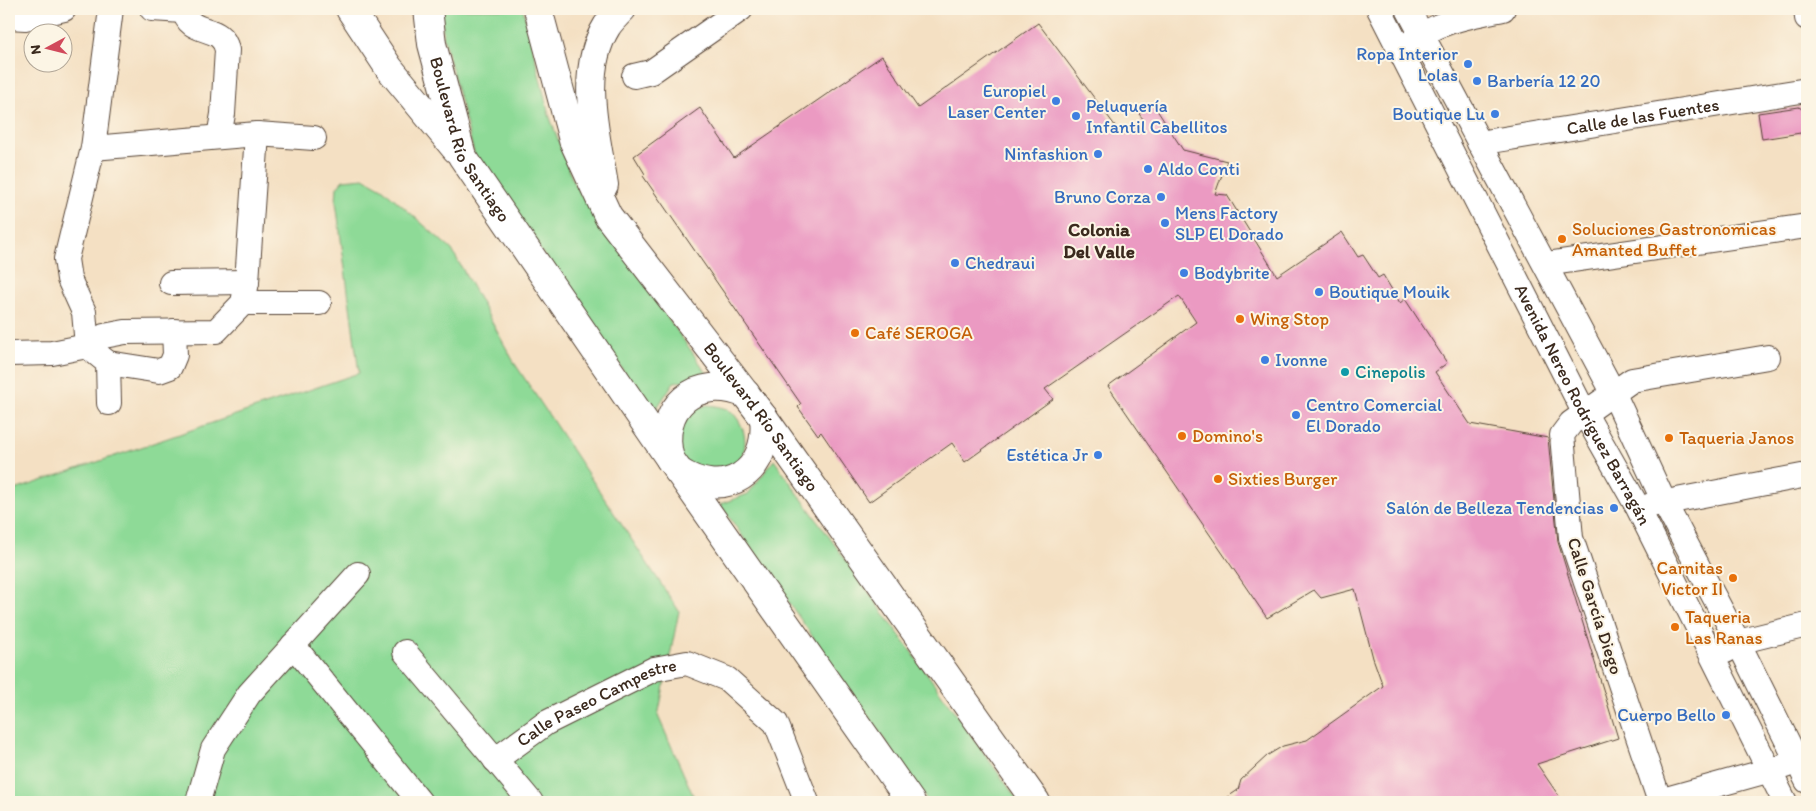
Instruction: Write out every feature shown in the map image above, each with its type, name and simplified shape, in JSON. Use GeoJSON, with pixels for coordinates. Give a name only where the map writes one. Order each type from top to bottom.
{"type":"FeatureCollection","features":[{"type":"Feature","properties":{"kind":"main road"},"geometry":{"type":"LineString","coordinates":[[350,9],[389,68],[462,156]]}},
{"type":"Feature","properties":{"kind":"main road","name":"Boulevard Río Santiago"},"geometry":{"type":"LineString","coordinates":[[428,9],[432,44],[462,156],[674,465],[912,802]]}},
{"type":"Feature","properties":{"kind":"main road","name":"Boulevard Río Santiago"},"geometry":{"type":"LineString","coordinates":[[538,9],[573,140],[608,216],[764,418],[1036,802]]}},
{"type":"Feature","properties":{"kind":"main road"},"geometry":{"type":"LineString","coordinates":[[608,216],[592,108],[592,78],[596,50],[607,26],[622,9]]}},
{"type":"Feature","properties":{"kind":"main road"},"geometry":{"type":"LineString","coordinates":[[746,394],[733,388],[718,386],[704,388],[690,394],[671,416],[667,430],[666,445],[674,465],[691,479],[705,484],[720,484],[734,480],[747,472],[757,461],[763,448],[766,433],[764,418]]}},
{"type":"Feature","properties":{"kind":"street"},"geometry":{"type":"LineString","coordinates":[[111,9],[93,148],[66,259],[69,279],[84,312],[87,346],[108,363],[159,371],[170,367],[175,355],[174,332]]}},
{"type":"Feature","properties":{"kind":"street"},"geometry":{"type":"LineString","coordinates":[[152,9],[183,10],[191,22],[204,31],[218,33],[225,39],[227,50],[223,114],[219,137]]}},
{"type":"Feature","properties":{"kind":"street"},"geometry":{"type":"LineString","coordinates":[[634,76],[651,72],[741,9]]}},
{"type":"Feature","properties":{"kind":"street","name":"Avenida Nereo Rodríguez Barragán"},"geometry":{"type":"LineString","coordinates":[[1379,9],[1585,414],[1637,506],[1785,802]]}},
{"type":"Feature","properties":{"kind":"street","name":"Avenida Nereo Rodríguez Barragán"},"geometry":{"type":"LineString","coordinates":[[1408,9],[1613,392],[1665,504],[1804,768]]}},
{"type":"Feature","properties":{"kind":"street"},"geometry":{"type":"LineString","coordinates":[[1400,50],[1421,34],[1448,20],[1503,9]]}},
{"type":"Feature","properties":{"kind":"street"},"geometry":{"type":"LineString","coordinates":[[1806,9],[1807,18]]}},
{"type":"Feature","properties":{"kind":"street"},"geometry":{"type":"LineString","coordinates":[[9,17],[25,18],[59,10]]}},
{"type":"Feature","properties":{"kind":"street","name":"Calle de las Fuentes"},"geometry":{"type":"LineString","coordinates":[[1479,143],[1807,90]]}},
{"type":"Feature","properties":{"kind":"street"},"geometry":{"type":"LineString","coordinates":[[93,148],[257,134],[314,138]]}},
{"type":"Feature","properties":{"kind":"street"},"geometry":{"type":"LineString","coordinates":[[9,354],[52,353],[87,346],[104,336],[125,332],[216,330],[245,292],[257,134]]}},
{"type":"Feature","properties":{"kind":"street"},"geometry":{"type":"LineString","coordinates":[[1546,264],[1807,226]]}},
{"type":"Feature","properties":{"kind":"street"},"geometry":{"type":"LineString","coordinates":[[170,283],[320,303]]}},
{"type":"Feature","properties":{"kind":"street"},"geometry":{"type":"LineString","coordinates":[[1585,414],[1632,380],[1768,357]]}},
{"type":"Feature","properties":{"kind":"street"},"geometry":{"type":"LineString","coordinates":[[108,363],[109,403]]}},
{"type":"Feature","properties":{"kind":"street","name":"Calle García Diego"},"geometry":{"type":"LineString","coordinates":[[1585,414],[1571,423],[1562,435],[1571,538],[1660,802]]}},
{"type":"Feature","properties":{"kind":"street"},"geometry":{"type":"LineString","coordinates":[[1637,506],[1665,504],[1807,475]]}},
{"type":"Feature","properties":{"kind":"street"},"geometry":{"type":"LineString","coordinates":[[198,802],[213,749],[249,694],[358,574]]}},
{"type":"Feature","properties":{"kind":"street"},"geometry":{"type":"LineString","coordinates":[[1714,659],[1738,642],[1807,625]]}},
{"type":"Feature","properties":{"kind":"street"},"geometry":{"type":"LineString","coordinates":[[293,645],[420,802]]}},
{"type":"Feature","properties":{"kind":"street"},"geometry":{"type":"LineString","coordinates":[[405,652],[495,760]]}},
{"type":"Feature","properties":{"kind":"street","name":"Calle Paseo Campestre"},"geometry":{"type":"LineString","coordinates":[[531,802],[495,760],[554,719],[654,669],[687,663],[727,679],[776,723],[807,802]]}},
{"type":"Feature","properties":{"kind":"street"},"geometry":{"type":"LineString","coordinates":[[1660,802],[1770,769],[1804,768]]}},
{"type":"Feature","properties":{"kind":"green space"},"geometry":{"type":"Polygon","coordinates":[[[442,9],[523,9],[549,115],[574,184],[711,379],[674,382],[653,414],[474,153],[443,35],[442,9]]]}},
{"type":"Feature","properties":{"kind":"green space"},"geometry":{"type":"Polygon","coordinates":[[[364,178],[382,188],[452,250],[515,364],[679,611],[658,716],[696,802],[9,802],[9,508],[12,491],[359,373],[336,202],[337,187],[343,180],[364,178]]]}},
{"type":"Feature","properties":{"kind":"green space"},"geometry":{"type":"Polygon","coordinates":[[[708,405],[723,408],[735,416],[742,429],[745,443],[744,451],[737,463],[717,476],[683,464],[675,432],[688,414],[708,405]]]}},
{"type":"Feature","properties":{"kind":"green space"},"geometry":{"type":"Polygon","coordinates":[[[774,460],[1019,802],[928,802],[720,504],[748,494],[774,460]]]}},
{"type":"Feature","properties":{"kind":"building","name":"Centro Comercial El Dorado"},"geometry":{"type":"Polygon","coordinates":[[[1038,23],[1122,135],[1144,120],[1139,114],[1153,104],[1183,150],[1227,161],[1215,194],[1227,195],[1277,276],[1342,232],[1358,257],[1363,255],[1378,278],[1383,275],[1400,303],[1405,299],[1447,363],[1435,372],[1470,424],[1548,438],[1558,542],[1618,738],[1537,764],[1563,802],[1220,802],[1238,790],[1241,780],[1268,755],[1283,746],[1307,740],[1383,686],[1373,658],[1355,589],[1321,598],[1314,590],[1267,618],[1108,386],[1196,322],[1179,296],[1045,389],[1053,399],[965,462],[952,443],[869,502],[821,432],[818,435],[798,407],[801,404],[643,176],[645,174],[634,156],[700,108],[734,158],[882,56],[918,108],[1038,23]]]}},
{"type":"Feature","properties":{"kind":"building"},"geometry":{"type":"Polygon","coordinates":[[[1799,107],[1806,112],[1807,132],[1762,139],[1758,113],[1799,107]]]}},
{"type":"Feature","properties":{"kind":"place","name":"Ropa Interior Lolas"},"geometry":{"type":"Point","coordinates":[1468,64]}},
{"type":"Feature","properties":{"kind":"place","name":"Barbería 12 20"},"geometry":{"type":"Point","coordinates":[1477,81]}},
{"type":"Feature","properties":{"kind":"place","name":"Europiel Laser Center"},"geometry":{"type":"Point","coordinates":[1056,101]}},
{"type":"Feature","properties":{"kind":"place","name":"Boutique Lu"},"geometry":{"type":"Point","coordinates":[1495,114]}},
{"type":"Feature","properties":{"kind":"place","name":"Peluquería Infantil Cabellitos"},"geometry":{"type":"Point","coordinates":[1076,116]}},
{"type":"Feature","properties":{"kind":"place","name":"Ninfashion"},"geometry":{"type":"Point","coordinates":[1098,154]}},
{"type":"Feature","properties":{"kind":"place","name":"Aldo Conti"},"geometry":{"type":"Point","coordinates":[1148,169]}},
{"type":"Feature","properties":{"kind":"place","name":"Bruno Corza"},"geometry":{"type":"Point","coordinates":[1161,197]}},
{"type":"Feature","properties":{"kind":"place","name":"Mens Factory SLP El Dorado"},"geometry":{"type":"Point","coordinates":[1165,223]}},
{"type":"Feature","properties":{"kind":"place","name":"Soluciones Gastronomicas Amanted Buffet"},"geometry":{"type":"Point","coordinates":[1562,239]}},
{"type":"Feature","properties":{"kind":"place","name":"Chedraui"},"geometry":{"type":"Point","coordinates":[955,263]}},
{"type":"Feature","properties":{"kind":"place","name":"Bodybrite"},"geometry":{"type":"Point","coordinates":[1184,273]}},
{"type":"Feature","properties":{"kind":"place","name":"Boutique Mouik"},"geometry":{"type":"Point","coordinates":[1319,292]}},
{"type":"Feature","properties":{"kind":"place","name":"Wing Stop"},"geometry":{"type":"Point","coordinates":[1240,319]}},
{"type":"Feature","properties":{"kind":"place","name":"Café SEROGA"},"geometry":{"type":"Point","coordinates":[855,333]}},
{"type":"Feature","properties":{"kind":"place","name":"Ivonne"},"geometry":{"type":"Point","coordinates":[1265,360]}},
{"type":"Feature","properties":{"kind":"place","name":"Cinepolis"},"geometry":{"type":"Point","coordinates":[1345,372]}},
{"type":"Feature","properties":{"kind":"place","name":"Centro Comercial El Dorado"},"geometry":{"type":"Point","coordinates":[1296,415]}},
{"type":"Feature","properties":{"kind":"place","name":"Domino's"},"geometry":{"type":"Point","coordinates":[1182,436]}},
{"type":"Feature","properties":{"kind":"place","name":"Taqueria Janos"},"geometry":{"type":"Point","coordinates":[1669,438]}},
{"type":"Feature","properties":{"kind":"place","name":"Estética Jr"},"geometry":{"type":"Point","coordinates":[1098,455]}},
{"type":"Feature","properties":{"kind":"place","name":"Sixties Burger"},"geometry":{"type":"Point","coordinates":[1218,479]}},
{"type":"Feature","properties":{"kind":"place","name":"Salón de Belleza Tendencias"},"geometry":{"type":"Point","coordinates":[1614,508]}},
{"type":"Feature","properties":{"kind":"place","name":"Carnitas Victor II"},"geometry":{"type":"Point","coordinates":[1733,578]}},
{"type":"Feature","properties":{"kind":"place","name":"Taqueria Las Ranas"},"geometry":{"type":"Point","coordinates":[1675,627]}},
{"type":"Feature","properties":{"kind":"place","name":"Cuerpo Bello"},"geometry":{"type":"Point","coordinates":[1726,715]}},
{"type":"Feature","properties":{"kind":"district","name":"Colonia Del Valle"},"geometry":{"type":"Point","coordinates":[1099,240]}}]}
